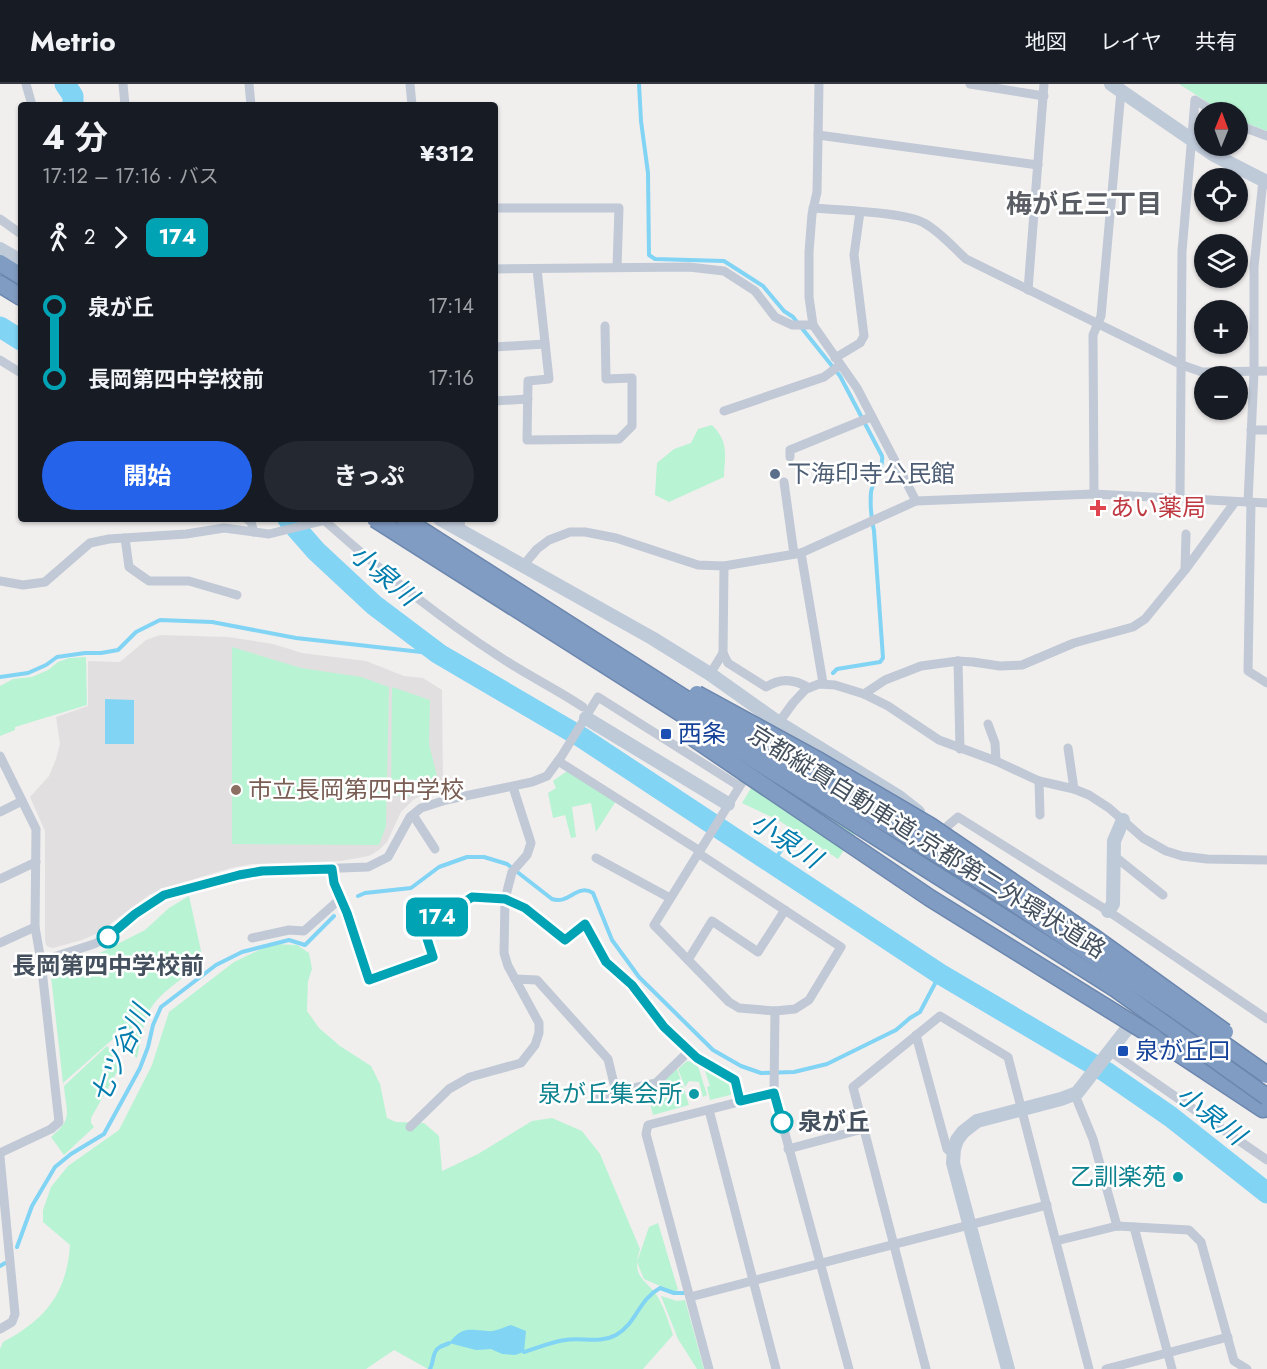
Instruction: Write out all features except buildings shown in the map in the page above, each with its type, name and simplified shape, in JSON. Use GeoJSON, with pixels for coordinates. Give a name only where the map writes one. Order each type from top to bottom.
{"type":"FeatureCollection","features":[{"type":"Feature","properties":{"kind":"highway"},"geometry":{"type":"LineString","coordinates":[[0,263],[18,274]]}},
{"type":"Feature","properties":{"kind":"highway"},"geometry":{"type":"LineString","coordinates":[[0,284],[18,295]]}},
{"type":"Feature","properties":{"kind":"highway","name":"京都縦貫自動車道;京都第二外環状道路"},"geometry":{"type":"LineString","coordinates":[[380,522],[1116,989],[1266,1106]]}},
{"type":"Feature","properties":{"kind":"highway","name":"京都縦貫自動車道;京都第二外環状道路"},"geometry":{"type":"LineString","coordinates":[[409,522],[778,758],[970,874],[1171,1007],[1267,1075]]}},
{"type":"Feature","properties":{"kind":"highway"},"geometry":{"type":"LineString","coordinates":[[577,629],[806,753],[932,826],[1201,1013],[1267,1065]]}},
{"type":"Feature","properties":{"kind":"highway"},"geometry":{"type":"LineString","coordinates":[[685,716],[695,739],[930,898],[1266,1106]]}},
{"type":"Feature","properties":{"kind":"street"},"geometry":{"type":"LineString","coordinates":[[26,84],[31,102]]}},
{"type":"Feature","properties":{"kind":"street"},"geometry":{"type":"LineString","coordinates":[[123,84],[125,102]]}},
{"type":"Feature","properties":{"kind":"street"},"geometry":{"type":"LineString","coordinates":[[249,84],[251,102]]}},
{"type":"Feature","properties":{"kind":"street"},"geometry":{"type":"LineString","coordinates":[[410,84],[412,102]]}},
{"type":"Feature","properties":{"kind":"street"},"geometry":{"type":"LineString","coordinates":[[819,84],[817,192],[813,208],[809,252],[809,297],[813,326],[856,388],[915,501]]}},
{"type":"Feature","properties":{"kind":"street"},"geometry":{"type":"LineString","coordinates":[[970,84],[1044,96]]}},
{"type":"Feature","properties":{"kind":"street"},"geometry":{"type":"LineString","coordinates":[[1028,290],[1044,84]]}},
{"type":"Feature","properties":{"kind":"street"},"geometry":{"type":"LineString","coordinates":[[1116,88],[1226,162],[1265,181],[1254,267],[1248,671],[1267,683]]}},
{"type":"Feature","properties":{"kind":"street"},"geometry":{"type":"LineString","coordinates":[[1094,494],[1093,335],[1101,316],[1116,88]]}},
{"type":"Feature","properties":{"kind":"street"},"geometry":{"type":"LineString","coordinates":[[1180,498],[1182,251],[1194,110]]}},
{"type":"Feature","properties":{"kind":"street"},"geometry":{"type":"LineString","coordinates":[[1248,129],[1267,136]]}},
{"type":"Feature","properties":{"kind":"street"},"geometry":{"type":"LineString","coordinates":[[818,135],[1038,165]]}},
{"type":"Feature","properties":{"kind":"street"},"geometry":{"type":"LineString","coordinates":[[498,208],[620,208],[617,267]]}},
{"type":"Feature","properties":{"kind":"street"},"geometry":{"type":"LineString","coordinates":[[813,208],[902,217],[923,222],[966,259],[1182,365],[1202,372],[1267,371]]}},
{"type":"Feature","properties":{"kind":"street"},"geometry":{"type":"LineString","coordinates":[[724,411],[824,377],[860,343],[864,336],[854,255],[860,212]]}},
{"type":"Feature","properties":{"kind":"street"},"geometry":{"type":"LineString","coordinates":[[0,219],[18,232]]}},
{"type":"Feature","properties":{"kind":"street"},"geometry":{"type":"LineString","coordinates":[[0,249],[18,259]]}},
{"type":"Feature","properties":{"kind":"street"},"geometry":{"type":"LineString","coordinates":[[498,269],[689,267],[724,271],[755,291],[776,317],[792,325],[813,326]]}},
{"type":"Feature","properties":{"kind":"street"},"geometry":{"type":"LineString","coordinates":[[537,269],[549,379],[528,381],[527,440],[619,439],[632,426],[632,378],[606,379],[604,326]]}},
{"type":"Feature","properties":{"kind":"street"},"geometry":{"type":"LineString","coordinates":[[498,347],[545,344]]}},
{"type":"Feature","properties":{"kind":"street"},"geometry":{"type":"LineString","coordinates":[[0,360],[18,371]]}},
{"type":"Feature","properties":{"kind":"street"},"geometry":{"type":"LineString","coordinates":[[498,401],[528,399]]}},
{"type":"Feature","properties":{"kind":"street"},"geometry":{"type":"LineString","coordinates":[[790,457],[790,450],[870,417]]}},
{"type":"Feature","properties":{"kind":"street"},"geometry":{"type":"LineString","coordinates":[[1251,430],[1267,430]]}},
{"type":"Feature","properties":{"kind":"street"},"geometry":{"type":"LineString","coordinates":[[784,482],[823,683]]}},
{"type":"Feature","properties":{"kind":"street"},"geometry":{"type":"LineString","coordinates":[[522,567],[543,544],[563,534],[578,532],[601,533],[698,565],[723,566],[797,553],[915,501],[1094,494],[1267,503]]}},
{"type":"Feature","properties":{"kind":"street"},"geometry":{"type":"LineString","coordinates":[[864,694],[885,680],[908,670],[934,663],[958,661],[1000,666],[1023,665],[1074,643],[1133,627],[1145,619],[1185,570],[1235,502]]}},
{"type":"Feature","properties":{"kind":"street"},"geometry":{"type":"LineString","coordinates":[[251,522],[254,532]]}},
{"type":"Feature","properties":{"kind":"street"},"geometry":{"type":"LineString","coordinates":[[0,581],[23,585],[45,582],[90,543],[224,528],[269,534],[320,522]]}},
{"type":"Feature","properties":{"kind":"street"},"geometry":{"type":"LineString","coordinates":[[325,522],[372,563],[455,626],[502,658],[560,691],[584,716],[726,807]]}},
{"type":"Feature","properties":{"kind":"street"},"geometry":{"type":"LineString","coordinates":[[460,525],[522,567],[652,638],[710,674],[779,723],[899,797],[1034,900],[1172,1020],[1266,1106]]}},
{"type":"Feature","properties":{"kind":"street"},"geometry":{"type":"LineString","coordinates":[[1185,570],[1186,534]]}},
{"type":"Feature","properties":{"kind":"street"},"geometry":{"type":"LineString","coordinates":[[125,538],[129,567],[149,581],[189,581],[237,595]]}},
{"type":"Feature","properties":{"kind":"street"},"geometry":{"type":"LineString","coordinates":[[723,566],[723,653],[728,663],[766,687],[788,680],[799,682],[809,688]]}},
{"type":"Feature","properties":{"kind":"street"},"geometry":{"type":"LineString","coordinates":[[710,674],[723,653]]}},
{"type":"Feature","properties":{"kind":"street"},"geometry":{"type":"LineString","coordinates":[[958,661],[960,748]]}},
{"type":"Feature","properties":{"kind":"street"},"geometry":{"type":"LineString","coordinates":[[560,759],[700,850],[842,947],[809,1000],[795,1009],[775,1011],[739,1008],[729,1002],[654,925],[670,898],[700,850],[726,807],[779,723],[793,703],[809,688],[823,683],[864,694],[888,706],[939,740],[996,761],[1039,781],[1074,789],[1100,801],[1143,838],[1166,851],[1182,856],[1207,859],[1267,860]]}},
{"type":"Feature","properties":{"kind":"street"},"geometry":{"type":"LineString","coordinates":[[41,961],[94,944],[113,935],[135,914],[164,895],[262,871],[368,867],[378,864],[388,857],[412,815],[421,808],[446,800],[513,787],[547,776],[598,697],[739,786]]}},
{"type":"Feature","properties":{"kind":"street"},"geometry":{"type":"LineString","coordinates":[[988,724],[995,743],[996,761]]}},
{"type":"Feature","properties":{"kind":"street"},"geometry":{"type":"LineString","coordinates":[[1068,748],[1074,789]]}},
{"type":"Feature","properties":{"kind":"street"},"geometry":{"type":"LineString","coordinates":[[0,756],[36,829],[35,927],[41,961],[59,1122],[51,1129],[0,1155],[15,1314],[12,1322],[0,1329]]}},
{"type":"Feature","properties":{"kind":"street"},"geometry":{"type":"LineString","coordinates":[[1039,781],[1040,815]]}},
{"type":"Feature","properties":{"kind":"street"},"geometry":{"type":"LineString","coordinates":[[410,1127],[449,1089],[470,1077],[521,1063],[535,1045],[539,1033],[539,1023],[514,979],[504,953],[505,899],[512,872],[527,855],[531,843],[513,787]]}},
{"type":"Feature","properties":{"kind":"street"},"geometry":{"type":"LineString","coordinates":[[0,812],[22,801]]}},
{"type":"Feature","properties":{"kind":"street"},"geometry":{"type":"LineString","coordinates":[[412,815],[435,849]]}},
{"type":"Feature","properties":{"kind":"street"},"geometry":{"type":"LineString","coordinates":[[943,830],[958,817],[1108,911],[1267,1019]]}},
{"type":"Feature","properties":{"kind":"street"},"geometry":{"type":"LineString","coordinates":[[1108,911],[1113,904],[1114,841],[1123,820]]}},
{"type":"Feature","properties":{"kind":"street"},"geometry":{"type":"LineString","coordinates":[[1113,855],[1163,895]]}},
{"type":"Feature","properties":{"kind":"street"},"geometry":{"type":"LineString","coordinates":[[596,858],[670,898]]}},
{"type":"Feature","properties":{"kind":"street"},"geometry":{"type":"LineString","coordinates":[[0,879],[36,862]]}},
{"type":"Feature","properties":{"kind":"street"},"geometry":{"type":"LineString","coordinates":[[332,869],[334,883],[347,913],[369,980],[433,957],[422,923],[453,910],[472,897],[505,899],[525,908],[565,940],[585,924],[606,962],[632,985],[664,1027],[689,1051],[735,1080],[740,1101]]}},
{"type":"Feature","properties":{"kind":"street"},"geometry":{"type":"LineString","coordinates":[[252,938],[290,930],[304,931],[342,901]]}},
{"type":"Feature","properties":{"kind":"street"},"geometry":{"type":"LineString","coordinates":[[688,960],[712,921],[758,952],[785,910]]}},
{"type":"Feature","properties":{"kind":"street"},"geometry":{"type":"LineString","coordinates":[[0,943],[35,927]]}},
{"type":"Feature","properties":{"kind":"street"},"geometry":{"type":"LineString","coordinates":[[514,979],[537,980],[545,988],[608,1059],[616,1092]]}},
{"type":"Feature","properties":{"kind":"street"},"geometry":{"type":"LineString","coordinates":[[1008,1369],[954,1163],[957,1140],[977,1121],[1022,1110],[1079,1091],[1149,1000]]}},
{"type":"Feature","properties":{"kind":"street"},"geometry":{"type":"LineString","coordinates":[[775,1011],[774,1093],[849,1369]]}},
{"type":"Feature","properties":{"kind":"street"},"geometry":{"type":"LineString","coordinates":[[926,1369],[853,1087],[940,1016],[1008,1057],[1089,1369]]}},
{"type":"Feature","properties":{"kind":"street"},"geometry":{"type":"LineString","coordinates":[[1172,1020],[1267,1089]]}},
{"type":"Feature","properties":{"kind":"street"},"geometry":{"type":"LineString","coordinates":[[916,1035],[947,1149],[954,1154]]}},
{"type":"Feature","properties":{"kind":"street"},"geometry":{"type":"LineString","coordinates":[[594,1097],[656,1083],[689,1051]]}},
{"type":"Feature","properties":{"kind":"street"},"geometry":{"type":"LineString","coordinates":[[1110,1053],[1267,1160]]}},
{"type":"Feature","properties":{"kind":"street"},"geometry":{"type":"LineString","coordinates":[[1079,1091],[1117,1226]]}},
{"type":"Feature","properties":{"kind":"street"},"geometry":{"type":"LineString","coordinates":[[709,1369],[646,1134],[648,1125],[774,1093]]}},
{"type":"Feature","properties":{"kind":"street"},"geometry":{"type":"LineString","coordinates":[[709,1110],[776,1369]]}},
{"type":"Feature","properties":{"kind":"street"},"geometry":{"type":"LineString","coordinates":[[788,1149],[863,1129]]}},
{"type":"Feature","properties":{"kind":"street"},"geometry":{"type":"LineString","coordinates":[[690,1297],[1047,1205]]}},
{"type":"Feature","properties":{"kind":"street"},"geometry":{"type":"LineString","coordinates":[[1056,1241],[1117,1226],[1189,1230],[1201,1242],[1234,1361],[1247,1369]]}},
{"type":"Feature","properties":{"kind":"street"},"geometry":{"type":"LineString","coordinates":[[1134,1227],[1172,1369]]}},
{"type":"Feature","properties":{"kind":"street"},"geometry":{"type":"LineString","coordinates":[[1107,1369],[1228,1337]]}},
{"type":"Feature","properties":{"kind":"shaded area","name":"市立長岡第四中学校"},"geometry":{"type":"Polygon","coordinates":[[[160,635],[228,637],[273,644],[302,653],[366,661],[404,676],[423,678],[442,690],[443,788],[429,791],[413,800],[401,812],[387,842],[369,856],[341,861],[252,864],[231,868],[149,895],[98,933],[82,940],[53,948],[49,947],[45,940],[45,831],[30,797],[49,776],[56,759],[60,744],[56,717],[88,706],[88,661],[120,662],[146,640],[160,635]]]}},
{"type":"Feature","properties":{"kind":"green space"},"geometry":{"type":"Polygon","coordinates":[[[1179,84],[1267,84],[1267,131],[1248,124],[1248,102],[1207,102],[1179,84]]]}},
{"type":"Feature","properties":{"kind":"green space"},"geometry":{"type":"Polygon","coordinates":[[[712,425],[724,443],[724,477],[669,502],[655,495],[657,463],[674,449],[691,443],[698,429],[712,425]]]}},
{"type":"Feature","properties":{"kind":"green space"},"geometry":{"type":"Polygon","coordinates":[[[232,647],[301,668],[361,677],[389,687],[386,826],[379,845],[232,844],[232,647]]]}},
{"type":"Feature","properties":{"kind":"green space"},"geometry":{"type":"Polygon","coordinates":[[[86,657],[87,705],[15,727],[15,730],[0,736],[0,686],[13,679],[32,677],[69,658],[86,657]]]}},
{"type":"Feature","properties":{"kind":"green space"},"geometry":{"type":"Polygon","coordinates":[[[392,687],[430,700],[429,744],[439,785],[412,796],[391,796],[392,687]]]}},
{"type":"Feature","properties":{"kind":"green space"},"geometry":{"type":"Polygon","coordinates":[[[778,744],[880,797],[838,859],[778,820],[742,803],[778,744]]]}},
{"type":"Feature","properties":{"kind":"green space"},"geometry":{"type":"Polygon","coordinates":[[[567,771],[616,801],[596,832],[591,803],[572,807],[576,837],[571,838],[565,815],[553,818],[548,793],[556,788],[553,781],[567,771]]]}},
{"type":"Feature","properties":{"kind":"green space"},"geometry":{"type":"Polygon","coordinates":[[[189,896],[203,960],[151,1007],[137,1058],[114,1038],[63,1083],[50,967],[100,953],[145,930],[169,908],[189,896]]]}},
{"type":"Feature","properties":{"kind":"green space"},"geometry":{"type":"Polygon","coordinates":[[[272,944],[297,945],[309,953],[312,969],[308,981],[307,1011],[319,1028],[340,1046],[371,1066],[380,1084],[387,1118],[396,1122],[424,1123],[439,1136],[442,1171],[478,1154],[532,1121],[552,1118],[582,1131],[600,1154],[640,1249],[637,1259],[639,1273],[659,1299],[673,1335],[643,1369],[428,1369],[394,1350],[366,1369],[0,1369],[0,1349],[3,1342],[42,1314],[59,1291],[64,1277],[70,1245],[43,1222],[43,1210],[51,1187],[68,1166],[119,1130],[152,1065],[169,1012],[234,962],[272,944]]]}},
{"type":"Feature","properties":{"kind":"green space"},"geometry":{"type":"Polygon","coordinates":[[[107,1046],[122,1063],[91,1118],[94,1127],[64,1155],[51,1137],[66,1120],[64,1086],[107,1046]]]}},
{"type":"Feature","properties":{"kind":"green space"},"geometry":{"type":"Polygon","coordinates":[[[687,1061],[697,1063],[707,1095],[703,1097],[699,1082],[689,1081],[685,1087],[678,1069],[687,1061]]]}},
{"type":"Feature","properties":{"kind":"green space"},"geometry":{"type":"Polygon","coordinates":[[[704,1068],[729,1081],[734,1094],[710,1100],[707,1087],[710,1086],[704,1068]]]}},
{"type":"Feature","properties":{"kind":"green space"},"geometry":{"type":"Polygon","coordinates":[[[677,1069],[689,1105],[653,1115],[647,1090],[658,1086],[677,1069]]]}},
{"type":"Feature","properties":{"kind":"green space"},"geometry":{"type":"Polygon","coordinates":[[[658,1223],[678,1290],[674,1292],[644,1279],[637,1262],[649,1227],[658,1223]]]}},
{"type":"Feature","properties":{"kind":"green space"},"geometry":{"type":"Polygon","coordinates":[[[661,1296],[677,1301],[685,1300],[704,1369],[697,1369],[678,1339],[661,1296]]]}},
{"type":"Feature","properties":{"kind":"water"},"geometry":{"type":"Polygon","coordinates":[[[105,699],[134,700],[134,744],[105,744],[105,699]]]}},
{"type":"Feature","properties":{"kind":"water"},"geometry":{"type":"Polygon","coordinates":[[[511,1325],[526,1331],[524,1352],[515,1355],[502,1354],[491,1349],[476,1350],[449,1343],[462,1331],[491,1331],[511,1325]]]}},
{"type":"Feature","properties":{"kind":"waterway"},"geometry":{"type":"LineString","coordinates":[[65,84],[73,96],[73,102]]}},
{"type":"Feature","properties":{"kind":"waterway"},"geometry":{"type":"LineString","coordinates":[[639,84],[648,173],[649,255],[655,259],[724,261],[763,286],[784,311],[793,317],[840,376],[882,456],[871,492],[871,517],[874,531],[883,658],[880,662],[837,669],[833,673]]}},
{"type":"Feature","properties":{"kind":"waterway","name":"小泉川"},"geometry":{"type":"LineString","coordinates":[[0,327],[18,338]]}},
{"type":"Feature","properties":{"kind":"waterway","name":"小泉川"},"geometry":{"type":"LineString","coordinates":[[291,522],[316,551],[374,605],[439,654],[581,737],[940,974],[1106,1072],[1171,1117],[1267,1193]]}},
{"type":"Feature","properties":{"kind":"waterway"},"geometry":{"type":"LineString","coordinates":[[0,677],[28,673],[57,657],[118,650],[136,632],[160,620],[212,622],[296,638],[439,654]]}},
{"type":"Feature","properties":{"kind":"waterway"},"geometry":{"type":"LineString","coordinates":[[772,864],[782,849]]}},
{"type":"Feature","properties":{"kind":"waterway"},"geometry":{"type":"LineString","coordinates":[[358,896],[365,893],[411,888],[439,867],[467,857],[484,857],[507,864],[552,899],[563,899],[582,891],[593,893],[612,940],[639,977],[713,1050],[741,1066],[761,1073],[794,1072],[827,1064],[896,1030],[920,1012],[940,974]]}},
{"type":"Feature","properties":{"kind":"waterway","name":"七ツ谷川"},"geometry":{"type":"LineString","coordinates":[[17,1247],[32,1206],[55,1167],[71,1154],[104,1134],[140,1068],[161,1007],[216,965],[242,952],[289,940],[305,945],[334,916]]}},
{"type":"Feature","properties":{"kind":"waterway","name":"七ツ谷川"},"geometry":{"type":"LineString","coordinates":[[0,1266],[5,1263]]}},
{"type":"Feature","properties":{"kind":"waterway"},"geometry":{"type":"LineString","coordinates":[[524,1352],[565,1340],[610,1338],[623,1330],[647,1299],[660,1288],[674,1293],[684,1293]]}},
{"type":"Feature","properties":{"kind":"waterway"},"geometry":{"type":"LineString","coordinates":[[430,1369],[436,1351],[449,1343]]}},
{"type":"Feature","properties":{"kind":"bus line","name":"174"},"geometry":{"type":"LineString","coordinates":[[108,937],[135,914],[164,895],[262,871],[332,869],[334,883],[347,913],[369,980],[433,957],[422,923],[453,910],[472,897],[505,899],[525,908],[565,940],[585,924],[606,962],[632,985],[664,1027],[697,1058],[735,1080],[740,1101],[774,1093],[782,1122]]}},
{"type":"Feature","properties":{"kind":"place","name":"下海印寺公民館"},"geometry":{"type":"Point","coordinates":[775,474]}},
{"type":"Feature","properties":{"kind":"place","name":"あい薬局"},"geometry":{"type":"Point","coordinates":[1098,508]}},
{"type":"Feature","properties":{"kind":"place","name":"西条"},"geometry":{"type":"Point","coordinates":[666,734]}},
{"type":"Feature","properties":{"kind":"place","name":"市立長岡第四中学校"},"geometry":{"type":"Point","coordinates":[236,790]}},
{"type":"Feature","properties":{"kind":"place","name":"長岡第四中学校前"},"geometry":{"type":"Point","coordinates":[108,937]}},
{"type":"Feature","properties":{"kind":"place","name":"泉が丘口"},"geometry":{"type":"Point","coordinates":[1123,1051]}},
{"type":"Feature","properties":{"kind":"place","name":"泉が丘集会所"},"geometry":{"type":"Point","coordinates":[694,1094]}},
{"type":"Feature","properties":{"kind":"place","name":"泉が丘"},"geometry":{"type":"Point","coordinates":[782,1122]}},
{"type":"Feature","properties":{"kind":"place","name":"乙訓楽苑"},"geometry":{"type":"Point","coordinates":[1178,1177]}},
{"type":"Feature","properties":{"kind":"district","name":"梅が丘三丁目"},"geometry":{"type":"Point","coordinates":[1084,204]}}]}
